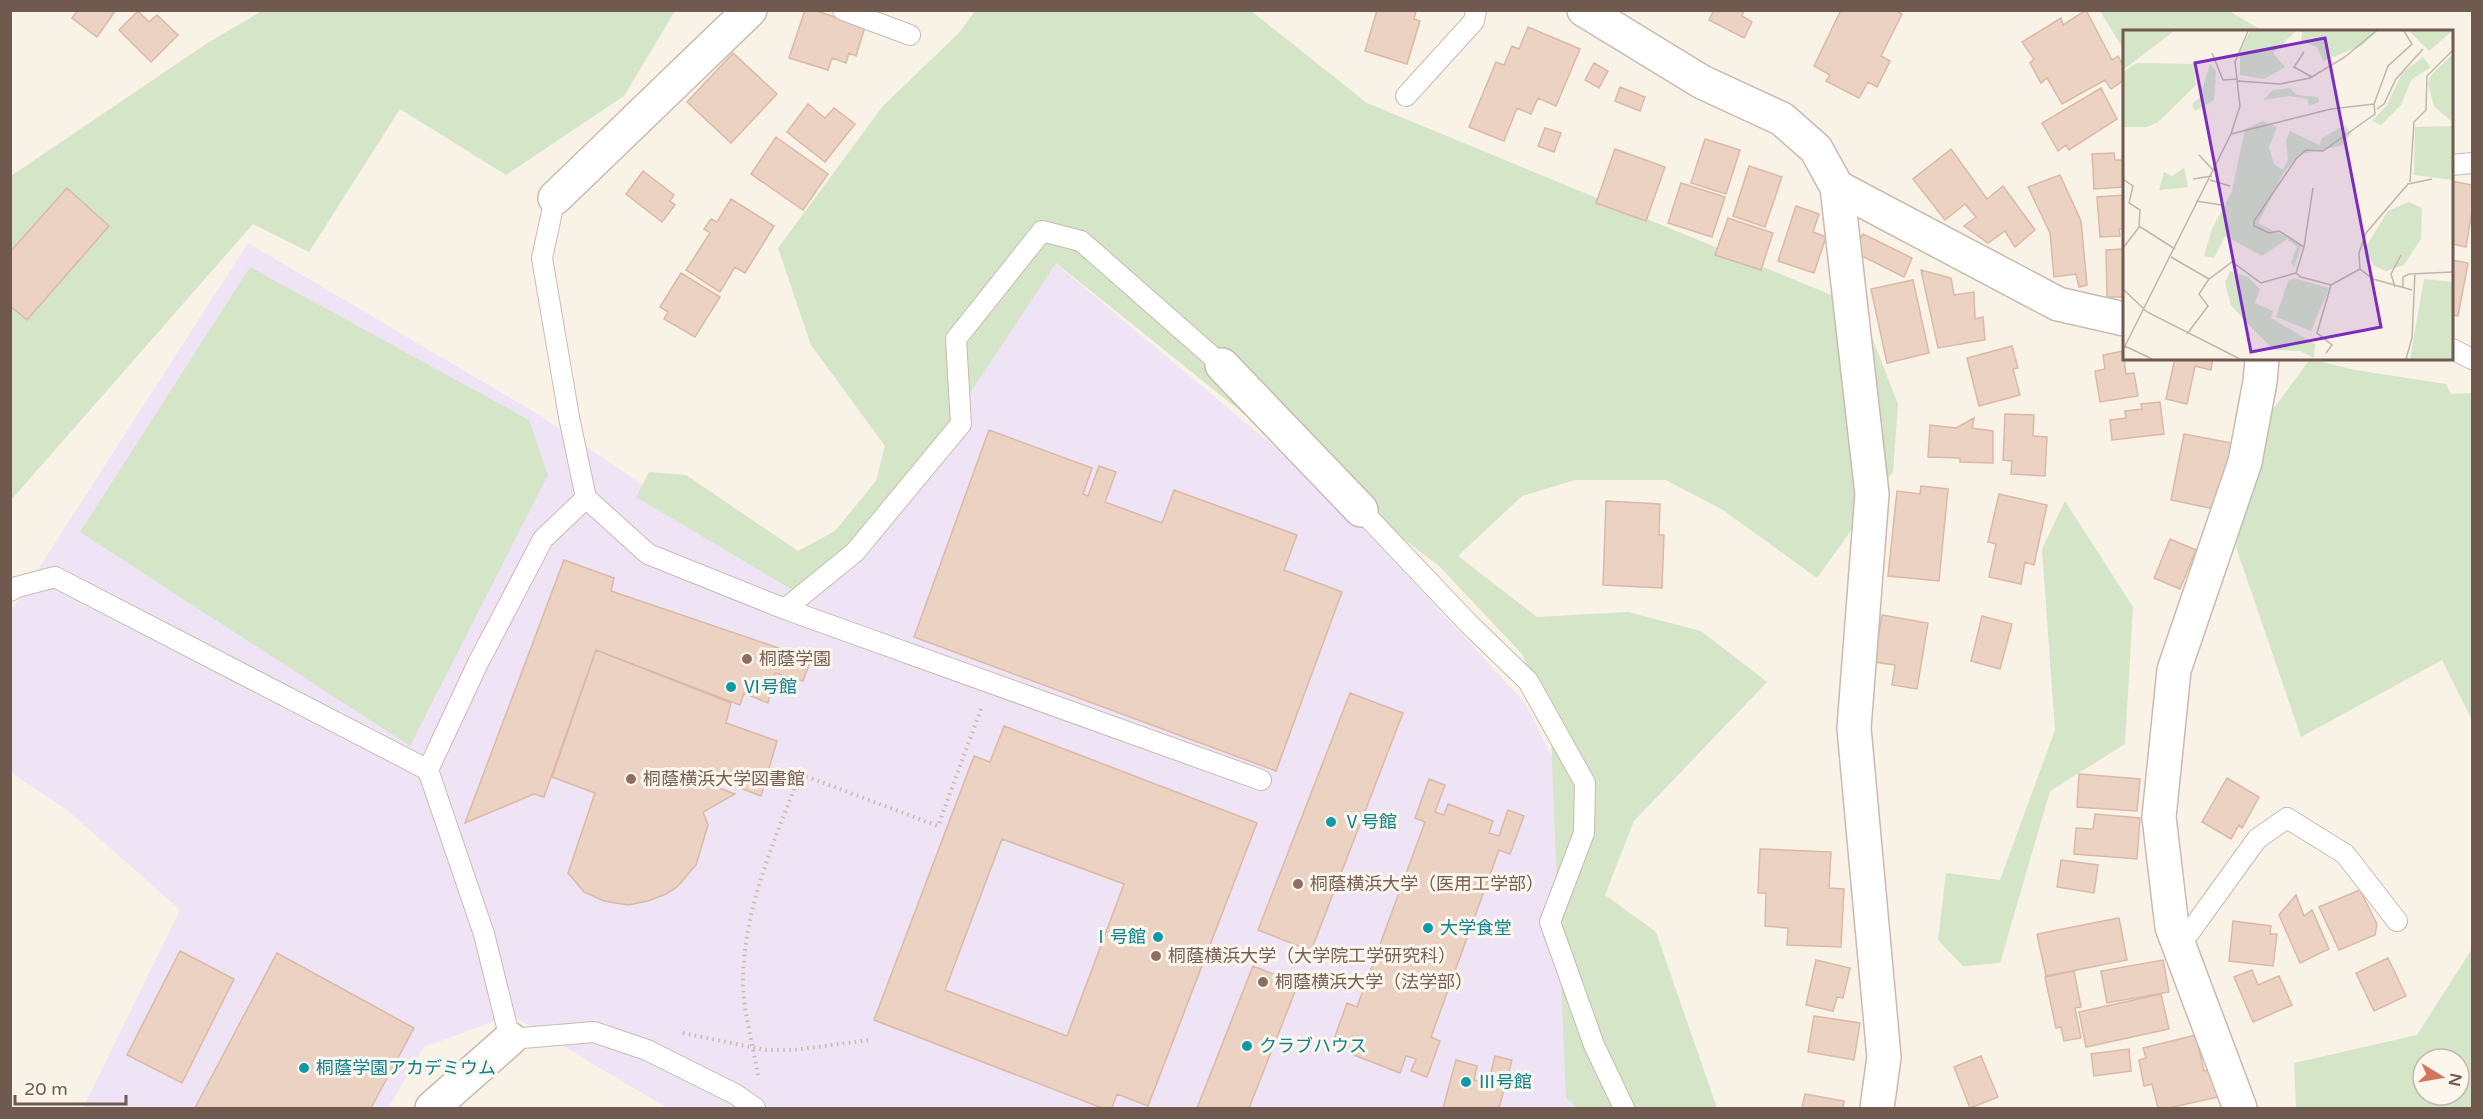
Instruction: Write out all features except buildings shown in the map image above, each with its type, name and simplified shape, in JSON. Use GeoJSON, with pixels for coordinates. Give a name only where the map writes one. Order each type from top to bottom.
{"type":"FeatureCollection","features":[{"type":"Feature","properties":{"kind":"street"},"geometry":{"type":"LineString","coordinates":[[555,198],[750,10]]}},
{"type":"Feature","properties":{"kind":"street"},"geometry":{"type":"LineString","coordinates":[[1584,10],[1702,82],[1782,119],[1816,149],[1837,187],[1872,494],[1854,728],[1884,1057],[1877,1108]]}},
{"type":"Feature","properties":{"kind":"street"},"geometry":{"type":"LineString","coordinates":[[1837,187],[2058,304],[2123,320]]}},
{"type":"Feature","properties":{"kind":"street"},"geometry":{"type":"LineString","coordinates":[[2240,1108],[2172,927],[2159,817],[2174,670],[2245,462],[2262,360]]}},
{"type":"Feature","properties":{"kind":"street"},"geometry":{"type":"LineString","coordinates":[[1222,364],[1361,510]]}},
{"type":"Feature","properties":{"kind":"street"},"geometry":{"type":"LineString","coordinates":[[432,1108],[510,1039]]}},
{"type":"Feature","properties":{"kind":"lane"},"geometry":{"type":"LineString","coordinates":[[843,10],[910,35]]}},
{"type":"Feature","properties":{"kind":"lane"},"geometry":{"type":"LineString","coordinates":[[1406,96],[1474,21],[1476,10]]}},
{"type":"Feature","properties":{"kind":"lane"},"geometry":{"type":"LineString","coordinates":[[2453,165],[2472,163]]}},
{"type":"Feature","properties":{"kind":"lane"},"geometry":{"type":"LineString","coordinates":[[555,198],[542,258],[569,417],[586,498],[648,554],[785,609],[1261,780]]}},
{"type":"Feature","properties":{"kind":"lane"},"geometry":{"type":"LineString","coordinates":[[785,609],[855,552],[961,424],[956,339],[1042,231],[1081,241],[1222,364]]}},
{"type":"Feature","properties":{"kind":"lane"},"geometry":{"type":"LineString","coordinates":[[2453,350],[2472,359]]}},
{"type":"Feature","properties":{"kind":"lane"},"geometry":{"type":"LineString","coordinates":[[428,770],[478,663],[543,539],[586,498]]}},
{"type":"Feature","properties":{"kind":"lane"},"geometry":{"type":"LineString","coordinates":[[1361,510],[1469,624],[1528,681],[1585,783],[1584,833],[1550,922],[1594,1045],[1624,1108]]}},
{"type":"Feature","properties":{"kind":"lane"},"geometry":{"type":"LineString","coordinates":[[10,591],[17,586],[55,577],[428,770],[484,934],[510,1039],[594,1032],[656,1055],[735,1094],[755,1108]]}},
{"type":"Feature","properties":{"kind":"lane"},"geometry":{"type":"LineString","coordinates":[[2179,947],[2257,839],[2287,818],[2344,854],[2397,921]]}},
{"type":"Feature","properties":{"kind":"path"},"geometry":{"type":"LineString","coordinates":[[758,1077],[743,982],[747,929],[761,875],[800,774],[938,826],[991,683]]}},
{"type":"Feature","properties":{"kind":"path"},"geometry":{"type":"LineString","coordinates":[[656,1055],[665,1029],[753,1048],[794,1050],[870,1040]]}},
{"type":"Feature","properties":{"kind":"shaded area","name":"桐蔭学園"},"geometry":{"type":"Polygon","coordinates":[[[248,243],[539,415],[800,591],[1056,264],[1338,500],[1526,704],[1575,804],[1577,1108],[667,1108],[511,1015],[424,1047],[388,1108],[83,1108],[180,910],[66,809],[11,773],[10,613],[248,243]]]}},
{"type":"Feature","properties":{"kind":"green space"},"geometry":{"type":"Polygon","coordinates":[[[262,11],[675,11],[624,96],[506,175],[400,109],[309,252],[253,224],[11,500],[11,176],[206,44],[262,11]]]}},
{"type":"Feature","properties":{"kind":"green space"},"geometry":{"type":"Polygon","coordinates":[[[975,11],[1251,11],[1367,103],[1860,307],[1898,404],[1893,472],[1817,578],[1723,510],[1666,480],[1575,480],[1522,496],[1458,556],[1537,617],[1628,612],[1701,631],[1767,682],[1634,821],[1605,895],[1656,932],[1717,1108],[1577,1108],[1566,1098],[1550,715],[1522,654],[1439,566],[1340,491],[1056,263],[857,564],[808,599],[636,497],[649,472],[686,475],[798,551],[835,531],[876,481],[885,446],[811,345],[778,248],[883,106],[959,33],[975,11]]]}},
{"type":"Feature","properties":{"kind":"green space"},"geometry":{"type":"Polygon","coordinates":[[[2100,11],[2229,11],[2261,30],[2123,30],[2123,48],[2100,11]]]}},
{"type":"Feature","properties":{"kind":"green space"},"geometry":{"type":"Polygon","coordinates":[[[250,267],[529,420],[548,475],[410,746],[80,532],[250,267]]]}},
{"type":"Feature","properties":{"kind":"green space"},"geometry":{"type":"Polygon","coordinates":[[[2309,360],[2355,370],[2446,384],[2451,394],[2472,393],[2472,720],[2442,660],[2301,737],[2236,547],[2269,415],[2309,360]]]}},
{"type":"Feature","properties":{"kind":"green space"},"geometry":{"type":"Polygon","coordinates":[[[2065,501],[2133,607],[2125,744],[2050,791],[2000,963],[1963,966],[1938,940],[1946,873],[2000,880],[2055,730],[2042,549],[2065,501]]]}},
{"type":"Feature","properties":{"kind":"green space"},"geometry":{"type":"Polygon","coordinates":[[[2472,949],[2472,1108],[2296,1108],[2294,1063],[2417,1035],[2472,949]]]}},
{"type":"Feature","properties":{"kind":"place","name":"桐蔭学園"},"geometry":{"type":"Point","coordinates":[747,659]}},
{"type":"Feature","properties":{"kind":"place","name":"Ⅵ号館"},"geometry":{"type":"Point","coordinates":[731,687]}},
{"type":"Feature","properties":{"kind":"place","name":"桐蔭横浜大学図書館"},"geometry":{"type":"Point","coordinates":[631,779]}},
{"type":"Feature","properties":{"kind":"place","name":"Ⅴ号館"},"geometry":{"type":"Point","coordinates":[1331,822]}},
{"type":"Feature","properties":{"kind":"place","name":"桐蔭横浜大学（医用工学部）"},"geometry":{"type":"Point","coordinates":[1298,884]}},
{"type":"Feature","properties":{"kind":"place","name":"大学食堂"},"geometry":{"type":"Point","coordinates":[1428,928]}},
{"type":"Feature","properties":{"kind":"place","name":"Ⅰ号館"},"geometry":{"type":"Point","coordinates":[1158,937]}},
{"type":"Feature","properties":{"kind":"place","name":"桐蔭横浜大学（大学院工学研究科）"},"geometry":{"type":"Point","coordinates":[1156,956]}},
{"type":"Feature","properties":{"kind":"place","name":"桐蔭横浜大学（法学部）"},"geometry":{"type":"Point","coordinates":[1263,982]}},
{"type":"Feature","properties":{"kind":"place","name":"クラブハウス"},"geometry":{"type":"Point","coordinates":[1247,1046]}},
{"type":"Feature","properties":{"kind":"place","name":"桐蔭学園アカデミウム"},"geometry":{"type":"Point","coordinates":[304,1068]}},
{"type":"Feature","properties":{"kind":"place","name":"Ⅲ号館"},"geometry":{"type":"Point","coordinates":[1466,1082]}}]}
